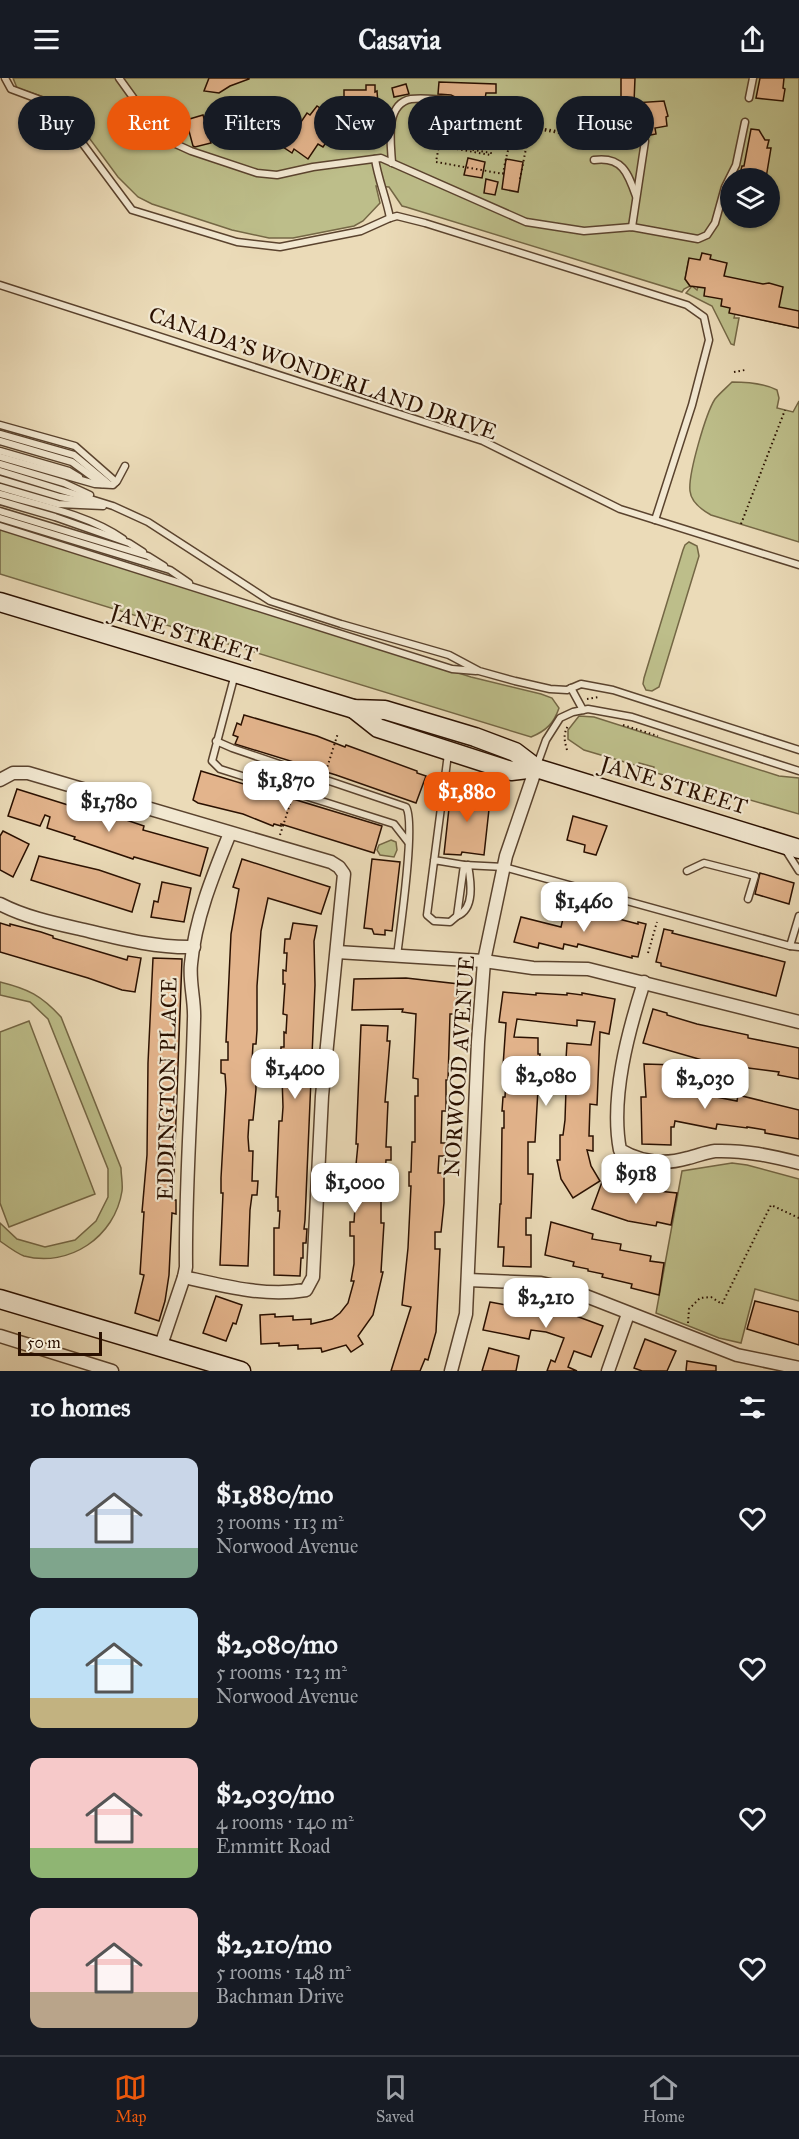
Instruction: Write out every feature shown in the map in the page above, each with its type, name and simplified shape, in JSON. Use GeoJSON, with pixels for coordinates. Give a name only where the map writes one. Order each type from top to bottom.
{"type":"FeatureCollection","features":[{"type":"Feature","properties":{"kind":"main road","name":"JANE STREET"},"geometry":{"type":"LineString","coordinates":[[0,602],[354,709],[385,710],[475,737],[515,752],[536,768],[799,849]]}},
{"type":"Feature","properties":{"kind":"main road","name":"JANE STREET"},"geometry":{"type":"LineString","coordinates":[[354,709],[378,728],[511,771],[536,768]]}},
{"type":"Feature","properties":{"kind":"main road"},"geometry":{"type":"LineString","coordinates":[[0,1299],[241,1371]]}},
{"type":"Feature","properties":{"kind":"street","name":"NORWOOD AVENUE"},"geometry":{"type":"LineString","coordinates":[[451,1371],[466,1314],[478,1042],[484,961],[504,867],[536,768]]}},
{"type":"Feature","properties":{"kind":"street"},"geometry":{"type":"LineString","coordinates":[[0,780],[13,773],[28,773],[331,862],[344,874],[322,1096],[313,1277],[306,1290],[289,1293],[240,1289],[184,1277]]}},
{"type":"Feature","properties":{"kind":"street","name":"EDDINGTON PLACE"},"geometry":{"type":"LineString","coordinates":[[160,1348],[184,1277],[188,1132],[195,1017],[190,965],[208,890],[230,833]]}},
{"type":"Feature","properties":{"kind":"street"},"geometry":{"type":"LineString","coordinates":[[0,904],[34,918],[133,942],[155,946],[194,947]]}},
{"type":"Feature","properties":{"kind":"street"},"geometry":{"type":"LineString","coordinates":[[337,952],[484,961],[533,968],[588,969],[799,1022]]}},
{"type":"Feature","properties":{"kind":"street"},"geometry":{"type":"LineString","coordinates":[[644,982],[629,1030],[619,1094],[617,1136],[620,1150],[633,1158],[654,1162],[673,1162],[712,1151],[742,1151],[799,1163]]}},
{"type":"Feature","properties":{"kind":"street"},"geometry":{"type":"LineString","coordinates":[[468,1280],[541,1283],[568,1289],[737,1355],[799,1368]]}},
{"type":"Feature","properties":{"kind":"street"},"geometry":{"type":"LineString","coordinates":[[608,1371],[628,1314]]}},
{"type":"Feature","properties":{"kind":"street"},"geometry":{"type":"LineString","coordinates":[[0,1336],[112,1371]]}},
{"type":"Feature","properties":{"kind":"lane"},"geometry":{"type":"LineString","coordinates":[[5,78],[11,89],[54,105],[132,210],[237,242],[280,247],[361,231],[397,216],[687,305],[704,317],[710,340],[655,520]]}},
{"type":"Feature","properties":{"kind":"lane"},"geometry":{"type":"LineString","coordinates":[[119,78],[163,136],[183,148],[230,164],[269,175],[381,158],[526,222],[584,231],[632,226],[698,239],[707,235],[716,224],[725,187],[736,165],[745,122]]}},
{"type":"Feature","properties":{"kind":"lane"},"geometry":{"type":"LineString","coordinates":[[749,98],[753,78]]}},
{"type":"Feature","properties":{"kind":"lane"},"geometry":{"type":"LineString","coordinates":[[392,162],[392,117],[408,100]]}},
{"type":"Feature","properties":{"kind":"lane"},"geometry":{"type":"LineString","coordinates":[[632,226],[644,150]]}},
{"type":"Feature","properties":{"kind":"lane"},"geometry":{"type":"LineString","coordinates":[[594,160],[608,158],[621,166],[630,177],[636,197]]}},
{"type":"Feature","properties":{"kind":"lane"},"geometry":{"type":"LineString","coordinates":[[375,159],[390,218]]}},
{"type":"Feature","properties":{"kind":"lane","name":"CANADA'S WONDERLAND DRIVE"},"geometry":{"type":"LineString","coordinates":[[0,285],[483,441],[620,509],[799,565]]}},
{"type":"Feature","properties":{"kind":"lane"},"geometry":{"type":"LineString","coordinates":[[0,425],[75,446],[113,483]]}},
{"type":"Feature","properties":{"kind":"lane"},"geometry":{"type":"LineString","coordinates":[[0,434],[74,455],[113,483]]}},
{"type":"Feature","properties":{"kind":"lane"},"geometry":{"type":"LineString","coordinates":[[0,441],[72,462],[102,484]]}},
{"type":"Feature","properties":{"kind":"lane"},"geometry":{"type":"LineString","coordinates":[[0,451],[69,471],[86,482]]}},
{"type":"Feature","properties":{"kind":"lane"},"geometry":{"type":"LineString","coordinates":[[0,457],[86,482],[102,484],[113,483],[125,466]]}},
{"type":"Feature","properties":{"kind":"lane"},"geometry":{"type":"LineString","coordinates":[[0,464],[64,483],[148,522],[270,601],[449,655],[479,671]]}},
{"type":"Feature","properties":{"kind":"lane"},"geometry":{"type":"LineString","coordinates":[[0,471],[113,506]]}},
{"type":"Feature","properties":{"kind":"lane"},"geometry":{"type":"LineString","coordinates":[[0,479],[60,497],[113,506]]}},
{"type":"Feature","properties":{"kind":"lane"},"geometry":{"type":"LineString","coordinates":[[0,487],[58,504],[113,506]]}},
{"type":"Feature","properties":{"kind":"lane"},"geometry":{"type":"LineString","coordinates":[[0,494],[56,510],[110,530],[195,588]]}},
{"type":"Feature","properties":{"kind":"lane"},"geometry":{"type":"LineString","coordinates":[[0,501],[55,517],[129,543]]}},
{"type":"Feature","properties":{"kind":"lane"},"geometry":{"type":"LineString","coordinates":[[0,511],[148,556]]}},
{"type":"Feature","properties":{"kind":"lane"},"geometry":{"type":"LineString","coordinates":[[0,518],[170,570]]}},
{"type":"Feature","properties":{"kind":"lane"},"geometry":{"type":"LineString","coordinates":[[0,526],[452,669],[479,671],[550,689],[571,688],[581,684],[613,690],[799,750]]}},
{"type":"Feature","properties":{"kind":"lane"},"geometry":{"type":"LineString","coordinates":[[235,673],[212,761],[220,769],[394,824],[408,842]]}},
{"type":"Feature","properties":{"kind":"lane"},"geometry":{"type":"LineString","coordinates":[[571,688],[583,710]]}},
{"type":"Feature","properties":{"kind":"lane"},"geometry":{"type":"LineString","coordinates":[[536,768],[546,740],[560,718],[583,710],[632,717],[799,771]]}},
{"type":"Feature","properties":{"kind":"lane"},"geometry":{"type":"LineString","coordinates":[[216,741],[406,807],[409,817],[408,842],[397,956]]}},
{"type":"Feature","properties":{"kind":"lane"},"geometry":{"type":"LineString","coordinates":[[448,750],[427,915],[434,921],[450,922],[457,916],[466,865]]}},
{"type":"Feature","properties":{"kind":"lane"},"geometry":{"type":"LineString","coordinates":[[781,843],[799,871]]}},
{"type":"Feature","properties":{"kind":"lane"},"geometry":{"type":"LineString","coordinates":[[434,860],[504,867],[799,947]]}},
{"type":"Feature","properties":{"kind":"lane"},"geometry":{"type":"LineString","coordinates":[[687,871],[704,862],[755,876],[748,899]]}},
{"type":"Feature","properties":{"kind":"lane"},"geometry":{"type":"LineString","coordinates":[[790,946],[799,916]]}},
{"type":"Feature","properties":{"kind":"path"},"geometry":{"type":"LineString","coordinates":[[544,129],[575,134],[591,133],[576,136],[544,130]]}},
{"type":"Feature","properties":{"kind":"path"},"geometry":{"type":"LineString","coordinates":[[454,130],[507,138],[506,141],[454,130]]}},
{"type":"Feature","properties":{"kind":"path"},"geometry":{"type":"LineString","coordinates":[[439,145],[491,153],[491,155],[439,145]]}},
{"type":"Feature","properties":{"kind":"path"},"geometry":{"type":"LineString","coordinates":[[438,150],[436,162],[504,174],[508,150]]}},
{"type":"Feature","properties":{"kind":"path"},"geometry":{"type":"LineString","coordinates":[[520,179],[526,150]]}},
{"type":"Feature","properties":{"kind":"path"},"geometry":{"type":"LineString","coordinates":[[734,372],[745,370]]}},
{"type":"Feature","properties":{"kind":"path"},"geometry":{"type":"LineString","coordinates":[[741,524],[785,410]]}},
{"type":"Feature","properties":{"kind":"path"},"geometry":{"type":"LineString","coordinates":[[567,750],[564,739],[565,731],[571,721]]}},
{"type":"Feature","properties":{"kind":"path"},"geometry":{"type":"LineString","coordinates":[[619,724],[662,737]]}},
{"type":"Feature","properties":{"kind":"path"},"geometry":{"type":"LineString","coordinates":[[323,779],[338,733]]}},
{"type":"Feature","properties":{"kind":"path"},"geometry":{"type":"LineString","coordinates":[[276,846],[294,792]]}},
{"type":"Feature","properties":{"kind":"path"},"geometry":{"type":"LineString","coordinates":[[648,953],[657,922]]}},
{"type":"Feature","properties":{"kind":"path"},"geometry":{"type":"LineString","coordinates":[[693,1338],[688,1324],[688,1315],[692,1305],[700,1298],[711,1297],[722,1304],[771,1205],[799,1218]]}},
{"type":"Feature","properties":{"kind":"green space"},"geometry":{"type":"Polygon","coordinates":[[[13,78],[799,78],[799,328],[735,314],[734,318],[739,318],[734,345],[731,344],[712,306],[686,293],[692,286],[697,290],[698,287],[689,258],[685,279],[690,286],[682,292],[402,206],[389,187],[376,186],[380,203],[363,221],[354,226],[293,238],[269,238],[232,230],[152,204],[138,197],[118,177],[95,146],[95,96],[41,96],[17,88],[13,78]]]}},
{"type":"Feature","properties":{"kind":"green space"},"geometry":{"type":"Polygon","coordinates":[[[732,382],[755,383],[777,390],[779,398],[777,408],[793,412],[799,401],[799,542],[711,515],[692,499],[690,483],[692,471],[707,417],[715,399],[732,382]]]}},
{"type":"Feature","properties":{"kind":"green space"},"geometry":{"type":"Polygon","coordinates":[[[0,528],[471,677],[541,694],[552,698],[559,708],[549,726],[531,737],[0,574],[0,528]]]}},
{"type":"Feature","properties":{"kind":"green space"},"geometry":{"type":"Polygon","coordinates":[[[689,542],[697,546],[699,556],[659,687],[652,691],[646,690],[643,684],[644,678],[683,550],[689,542]]]}},
{"type":"Feature","properties":{"kind":"green space"},"geometry":{"type":"Polygon","coordinates":[[[579,716],[594,717],[779,776],[799,778],[799,814],[653,772],[654,767],[639,763],[638,766],[584,750],[568,739],[568,730],[579,716]]]}},
{"type":"Feature","properties":{"kind":"green space"},"geometry":{"type":"Polygon","coordinates":[[[391,840],[396,842],[397,850],[394,857],[380,855],[377,850],[379,845],[391,840]]]}},
{"type":"Feature","properties":{"kind":"green space"},"geometry":{"type":"Polygon","coordinates":[[[0,982],[34,994],[61,1017],[121,1168],[122,1191],[118,1207],[110,1222],[100,1235],[87,1245],[73,1253],[57,1257],[41,1259],[24,1256],[15,1251],[0,1241],[0,1223],[17,1239],[45,1247],[75,1240],[96,1221],[108,1197],[108,1169],[48,1019],[30,1002],[0,995],[0,982]]]}},
{"type":"Feature","properties":{"kind":"green space"},"geometry":{"type":"Polygon","coordinates":[[[29,1021],[95,1194],[9,1227],[0,1203],[0,1032],[29,1021]]]}},
{"type":"Feature","properties":{"kind":"green space"},"geometry":{"type":"Polygon","coordinates":[[[732,1163],[799,1179],[799,1301],[755,1289],[741,1343],[719,1338],[656,1313],[682,1171],[732,1163]]]}},
{"type":"Feature","properties":{"kind":"building"},"geometry":{"type":"Polygon","coordinates":[[[209,78],[249,79],[219,93],[204,91],[209,78]]]}},
{"type":"Feature","properties":{"kind":"building"},"geometry":{"type":"Polygon","coordinates":[[[621,78],[635,78],[634,96],[621,96],[621,78]]]}},
{"type":"Feature","properties":{"kind":"building"},"geometry":{"type":"Polygon","coordinates":[[[760,78],[784,78],[783,101],[756,98],[760,78]]]}},
{"type":"Feature","properties":{"kind":"building"},"geometry":{"type":"Polygon","coordinates":[[[439,82],[496,84],[496,93],[486,93],[486,96],[438,94],[439,82]]]}},
{"type":"Feature","properties":{"kind":"building"},"geometry":{"type":"Polygon","coordinates":[[[406,84],[409,94],[394,96],[392,88],[406,84]]]}},
{"type":"Feature","properties":{"kind":"building"},"geometry":{"type":"Polygon","coordinates":[[[366,85],[375,85],[377,96],[344,96],[344,90],[366,90],[366,85]]]}},
{"type":"Feature","properties":{"kind":"building"},"geometry":{"type":"Polygon","coordinates":[[[664,101],[668,116],[666,117],[667,126],[655,128],[656,134],[654,134],[654,102],[664,101]]]}},
{"type":"Feature","properties":{"kind":"building"},"geometry":{"type":"Polygon","coordinates":[[[314,110],[314,150],[308,159],[295,150],[302,150],[302,120],[307,113],[310,115],[314,110]]]}},
{"type":"Feature","properties":{"kind":"building"},"geometry":{"type":"Polygon","coordinates":[[[203,115],[203,145],[193,146],[191,119],[203,115]]]}},
{"type":"Feature","properties":{"kind":"building"},"geometry":{"type":"Polygon","coordinates":[[[751,129],[759,130],[765,140],[769,140],[767,148],[771,148],[768,168],[742,168],[744,166],[751,129]]]}},
{"type":"Feature","properties":{"kind":"building"},"geometry":{"type":"Polygon","coordinates":[[[468,158],[485,162],[482,178],[464,175],[468,158]]]}},
{"type":"Feature","properties":{"kind":"building"},"geometry":{"type":"Polygon","coordinates":[[[506,159],[523,162],[518,192],[502,189],[506,159]]]}},
{"type":"Feature","properties":{"kind":"building"},"geometry":{"type":"Polygon","coordinates":[[[486,179],[498,182],[495,195],[484,193],[486,179]]]}},
{"type":"Feature","properties":{"kind":"building"},"geometry":{"type":"Polygon","coordinates":[[[702,253],[711,255],[710,259],[727,263],[724,276],[783,287],[779,307],[799,311],[799,328],[729,313],[730,308],[721,306],[722,299],[704,296],[705,288],[690,286],[685,279],[689,258],[700,260],[702,253]]]}},
{"type":"Feature","properties":{"kind":"building"},"geometry":{"type":"Polygon","coordinates":[[[244,715],[317,736],[345,747],[346,745],[417,771],[426,776],[416,803],[336,775],[235,744],[238,737],[233,735],[237,723],[241,725],[244,715]]]}},
{"type":"Feature","properties":{"kind":"building"},"geometry":{"type":"Polygon","coordinates":[[[201,771],[382,826],[374,853],[281,824],[281,826],[274,824],[273,826],[243,814],[198,803],[193,800],[201,771]]]}},
{"type":"Feature","properties":{"kind":"building"},"geometry":{"type":"Polygon","coordinates":[[[17,789],[84,810],[85,806],[144,826],[143,830],[208,848],[200,876],[134,857],[133,859],[74,839],[75,837],[47,828],[50,817],[45,815],[40,826],[8,816],[17,789]]]}},
{"type":"Feature","properties":{"kind":"building"},"geometry":{"type":"Polygon","coordinates":[[[451,790],[488,794],[487,800],[490,800],[484,855],[462,852],[461,855],[444,854],[451,790]]]}},
{"type":"Feature","properties":{"kind":"building"},"geometry":{"type":"Polygon","coordinates":[[[573,816],[607,826],[596,855],[584,852],[585,845],[567,840],[573,816]]]}},
{"type":"Feature","properties":{"kind":"building"},"geometry":{"type":"Polygon","coordinates":[[[3,831],[29,844],[13,877],[0,870],[0,836],[3,831]]]}},
{"type":"Feature","properties":{"kind":"building"},"geometry":{"type":"Polygon","coordinates":[[[39,856],[99,870],[140,884],[132,912],[31,880],[39,856]]]}},
{"type":"Feature","properties":{"kind":"building"},"geometry":{"type":"Polygon","coordinates":[[[242,859],[330,887],[321,914],[268,898],[261,931],[257,1030],[252,1062],[255,1062],[256,1089],[253,1120],[249,1120],[248,1137],[249,1151],[253,1151],[252,1181],[258,1181],[257,1195],[252,1195],[250,1210],[248,1266],[220,1265],[223,1193],[221,1193],[221,1178],[226,1089],[225,1074],[221,1073],[221,1060],[228,1060],[228,1042],[226,1042],[231,934],[239,889],[233,887],[242,859]]]}},
{"type":"Feature","properties":{"kind":"building"},"geometry":{"type":"Polygon","coordinates":[[[372,859],[400,862],[392,931],[385,930],[385,935],[374,934],[372,929],[364,928],[372,859]]]}},
{"type":"Feature","properties":{"kind":"building"},"geometry":{"type":"Polygon","coordinates":[[[760,873],[794,883],[789,904],[755,894],[760,873]]]}},
{"type":"Feature","properties":{"kind":"building"},"geometry":{"type":"Polygon","coordinates":[[[162,882],[191,888],[184,922],[151,917],[154,901],[158,902],[162,882]]]}},
{"type":"Feature","properties":{"kind":"building"},"geometry":{"type":"Polygon","coordinates":[[[566,906],[575,908],[574,911],[591,915],[592,912],[646,924],[638,957],[632,956],[632,958],[578,944],[577,947],[564,944],[563,949],[539,943],[538,948],[514,942],[521,917],[561,927],[566,906]]]}},
{"type":"Feature","properties":{"kind":"building"},"geometry":{"type":"Polygon","coordinates":[[[0,923],[41,932],[53,938],[127,960],[128,956],[141,958],[135,992],[0,952],[0,923]]]}},
{"type":"Feature","properties":{"kind":"building"},"geometry":{"type":"Polygon","coordinates":[[[293,923],[317,926],[314,941],[315,985],[304,1229],[307,1229],[306,1243],[303,1243],[300,1276],[274,1275],[274,1228],[279,1228],[280,1211],[278,1211],[278,1197],[276,1197],[279,1121],[282,1121],[283,1107],[282,1076],[280,1076],[281,1047],[284,1047],[287,1015],[283,1014],[285,984],[283,984],[283,970],[286,971],[285,939],[290,939],[293,923]]]}},
{"type":"Feature","properties":{"kind":"building"},"geometry":{"type":"Polygon","coordinates":[[[664,929],[785,962],[776,996],[661,966],[661,963],[656,962],[664,929]]]}},
{"type":"Feature","properties":{"kind":"building"},"geometry":{"type":"Polygon","coordinates":[[[153,958],[182,959],[173,1200],[176,1200],[176,1214],[172,1213],[169,1275],[159,1321],[135,1313],[144,1275],[140,1274],[147,1155],[148,1063],[153,958]]]}},
{"type":"Feature","properties":{"kind":"building"},"geometry":{"type":"Polygon","coordinates":[[[406,978],[459,984],[456,1014],[450,1014],[446,1111],[442,1111],[441,1143],[446,1143],[445,1156],[439,1156],[438,1173],[444,1173],[444,1203],[441,1232],[435,1232],[435,1249],[440,1249],[436,1332],[428,1360],[425,1359],[420,1371],[391,1371],[411,1307],[402,1305],[408,1248],[411,1186],[409,1186],[409,1172],[411,1172],[412,1142],[415,1142],[415,1096],[418,1096],[418,1079],[413,1078],[416,1014],[402,1012],[403,1009],[352,1010],[354,979],[406,978]]]}},
{"type":"Feature","properties":{"kind":"building"},"geometry":{"type":"Polygon","coordinates":[[[503,992],[536,995],[536,993],[567,995],[567,993],[582,995],[582,993],[615,999],[609,1034],[600,1032],[597,1105],[590,1104],[589,1136],[593,1136],[593,1151],[587,1150],[591,1166],[600,1181],[573,1198],[561,1179],[557,1160],[560,1160],[560,1135],[563,1135],[565,1120],[566,1089],[565,1074],[562,1074],[562,1059],[566,1059],[567,1043],[591,1045],[595,1022],[577,1020],[577,1026],[517,1019],[514,1037],[538,1038],[538,1054],[540,1054],[535,1142],[528,1142],[528,1174],[533,1174],[531,1218],[526,1218],[526,1235],[531,1235],[531,1267],[503,1266],[504,1247],[498,1247],[502,1128],[504,1128],[504,1111],[502,1111],[506,1079],[506,1066],[503,1066],[506,1023],[499,1022],[503,992]]]}},
{"type":"Feature","properties":{"kind":"building"},"geometry":{"type":"Polygon","coordinates":[[[653,1009],[697,1024],[748,1035],[748,1038],[799,1048],[799,1079],[778,1075],[779,1072],[716,1064],[643,1043],[653,1009]]]}},
{"type":"Feature","properties":{"kind":"building"},"geometry":{"type":"Polygon","coordinates":[[[361,1025],[388,1026],[387,1041],[390,1041],[385,1102],[388,1102],[386,1147],[391,1147],[391,1160],[386,1160],[385,1177],[389,1177],[388,1190],[381,1189],[381,1223],[384,1223],[381,1272],[383,1272],[373,1315],[358,1336],[363,1344],[351,1352],[346,1345],[322,1352],[321,1348],[298,1349],[298,1345],[261,1344],[260,1315],[293,1316],[293,1320],[311,1319],[311,1324],[332,1319],[348,1303],[354,1281],[351,1281],[354,1264],[354,1236],[350,1236],[350,1222],[354,1222],[355,1207],[358,1207],[355,1175],[361,1025]]]}},
{"type":"Feature","properties":{"kind":"building"},"geometry":{"type":"Polygon","coordinates":[[[644,1064],[677,1065],[676,1083],[681,1083],[680,1090],[737,1101],[738,1095],[799,1110],[799,1139],[747,1127],[717,1124],[716,1129],[675,1121],[674,1127],[671,1127],[671,1145],[642,1144],[641,1097],[646,1097],[644,1064]]]}},
{"type":"Feature","properties":{"kind":"building"},"geometry":{"type":"Polygon","coordinates":[[[602,1182],[633,1191],[677,1193],[671,1225],[657,1222],[656,1226],[628,1221],[592,1209],[602,1182]]]}},
{"type":"Feature","properties":{"kind":"building"},"geometry":{"type":"Polygon","coordinates":[[[551,1222],[593,1234],[592,1239],[621,1244],[620,1250],[651,1256],[650,1261],[664,1263],[659,1295],[631,1288],[632,1284],[602,1277],[603,1274],[573,1266],[574,1262],[545,1255],[551,1222]]]}},
{"type":"Feature","properties":{"kind":"building"},"geometry":{"type":"Polygon","coordinates":[[[216,1296],[242,1305],[236,1324],[233,1323],[226,1341],[203,1333],[216,1296]]]}},
{"type":"Feature","properties":{"kind":"building"},"geometry":{"type":"Polygon","coordinates":[[[755,1301],[799,1312],[799,1345],[747,1329],[755,1301]]]}},
{"type":"Feature","properties":{"kind":"building"},"geometry":{"type":"Polygon","coordinates":[[[490,1302],[522,1308],[523,1305],[556,1311],[557,1309],[603,1326],[591,1357],[574,1351],[568,1367],[577,1371],[547,1371],[551,1360],[555,1362],[564,1338],[531,1330],[529,1339],[483,1330],[490,1302]]]}},
{"type":"Feature","properties":{"kind":"building"},"geometry":{"type":"Polygon","coordinates":[[[645,1339],[676,1351],[667,1371],[642,1371],[634,1368],[645,1339]]]}},
{"type":"Feature","properties":{"kind":"building"},"geometry":{"type":"Polygon","coordinates":[[[489,1348],[519,1356],[516,1371],[482,1371],[489,1348]]]}},
{"type":"Feature","properties":{"kind":"building"},"geometry":{"type":"Polygon","coordinates":[[[687,1361],[716,1366],[716,1371],[686,1371],[687,1361]]]}}]}
